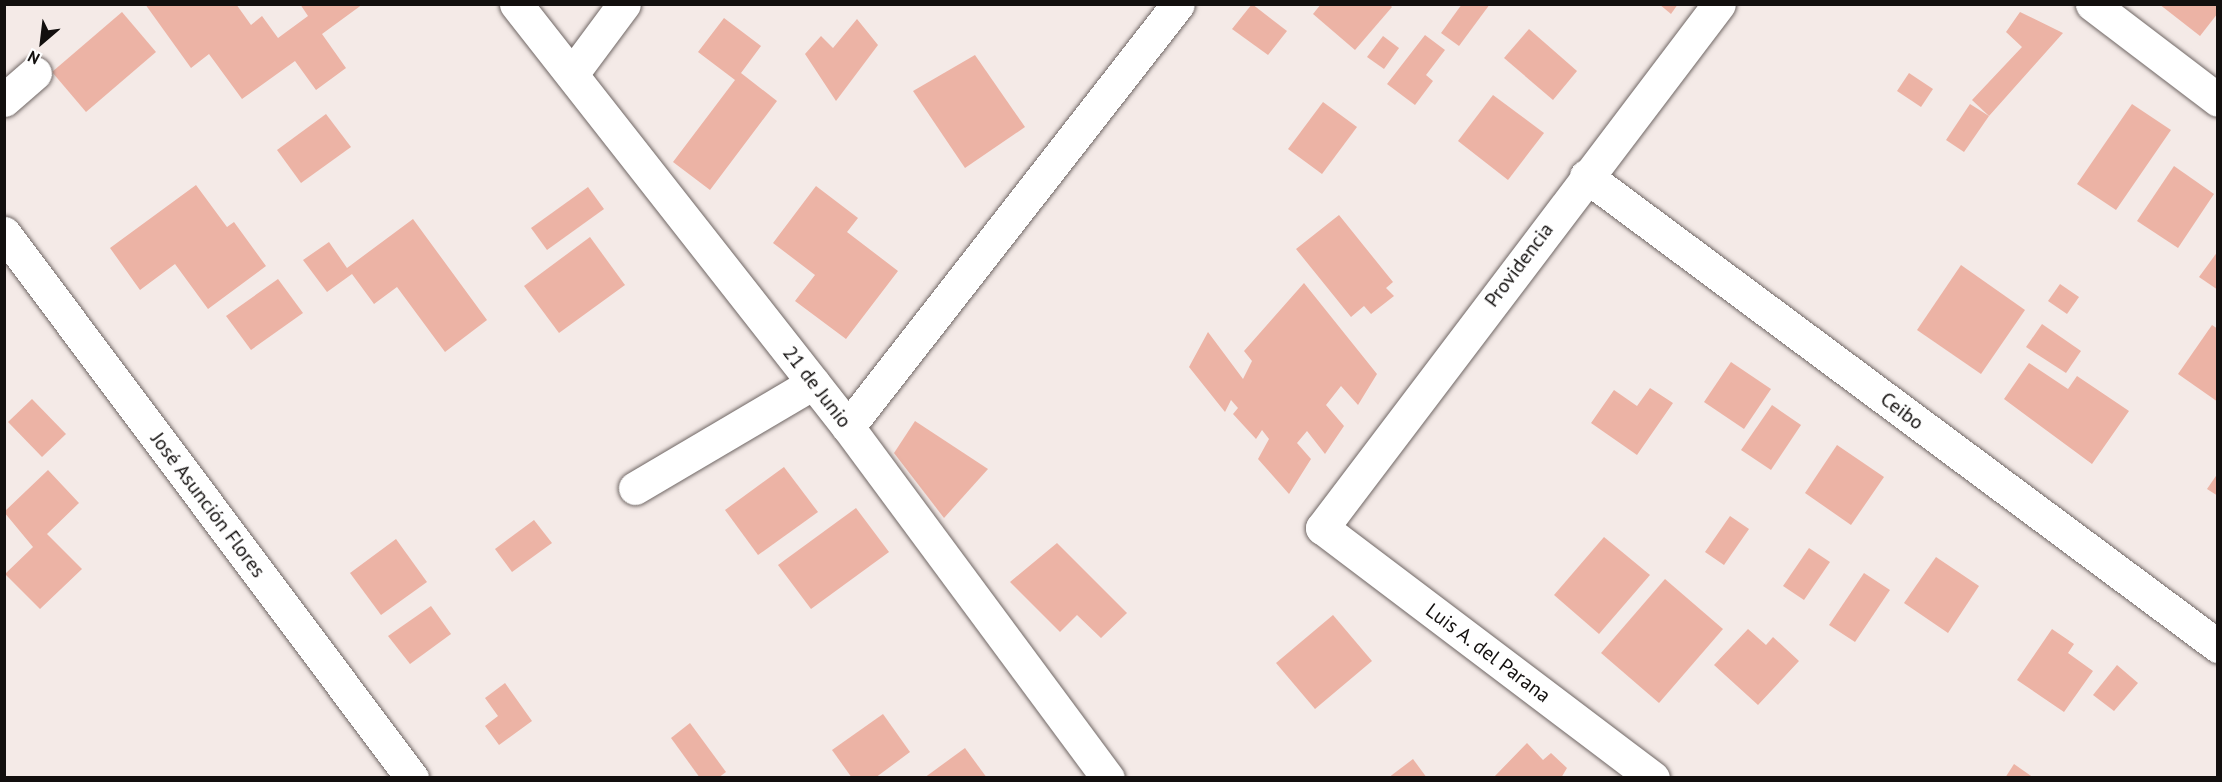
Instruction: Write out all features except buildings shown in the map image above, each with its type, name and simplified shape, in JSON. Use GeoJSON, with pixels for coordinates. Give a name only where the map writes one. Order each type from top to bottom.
{"type":"FeatureCollection","features":[{"type":"Feature","properties":{"kind":"street","name":"21 de Junio"},"geometry":{"type":"LineString","coordinates":[[516,4],[848,427],[1108,777]]}},
{"type":"Feature","properties":{"kind":"street"},"geometry":{"type":"LineString","coordinates":[[572,74],[624,4]]}},
{"type":"Feature","properties":{"kind":"street"},"geometry":{"type":"LineString","coordinates":[[848,427],[1178,4]]}},
{"type":"Feature","properties":{"kind":"street","name":"Providencia"},"geometry":{"type":"LineString","coordinates":[[1323,528],[1586,176],[1719,4]]}},
{"type":"Feature","properties":{"kind":"street"},"geometry":{"type":"LineString","coordinates":[[2092,4],[2214,90]]}},
{"type":"Feature","properties":{"kind":"street"},"geometry":{"type":"LineString","coordinates":[[4,100],[36,73]]}},
{"type":"Feature","properties":{"kind":"street","name":"Ceibo"},"geometry":{"type":"LineString","coordinates":[[1586,176],[2217,646]]}},
{"type":"Feature","properties":{"kind":"street","name":"José Asunción Flores"},"geometry":{"type":"LineString","coordinates":[[4,233],[412,777]]}},
{"type":"Feature","properties":{"kind":"street"},"geometry":{"type":"LineString","coordinates":[[635,488],[813,382]]}},
{"type":"Feature","properties":{"kind":"street","name":"Luis A. del Parana"},"geometry":{"type":"LineString","coordinates":[[1323,528],[1653,777]]}}]}
